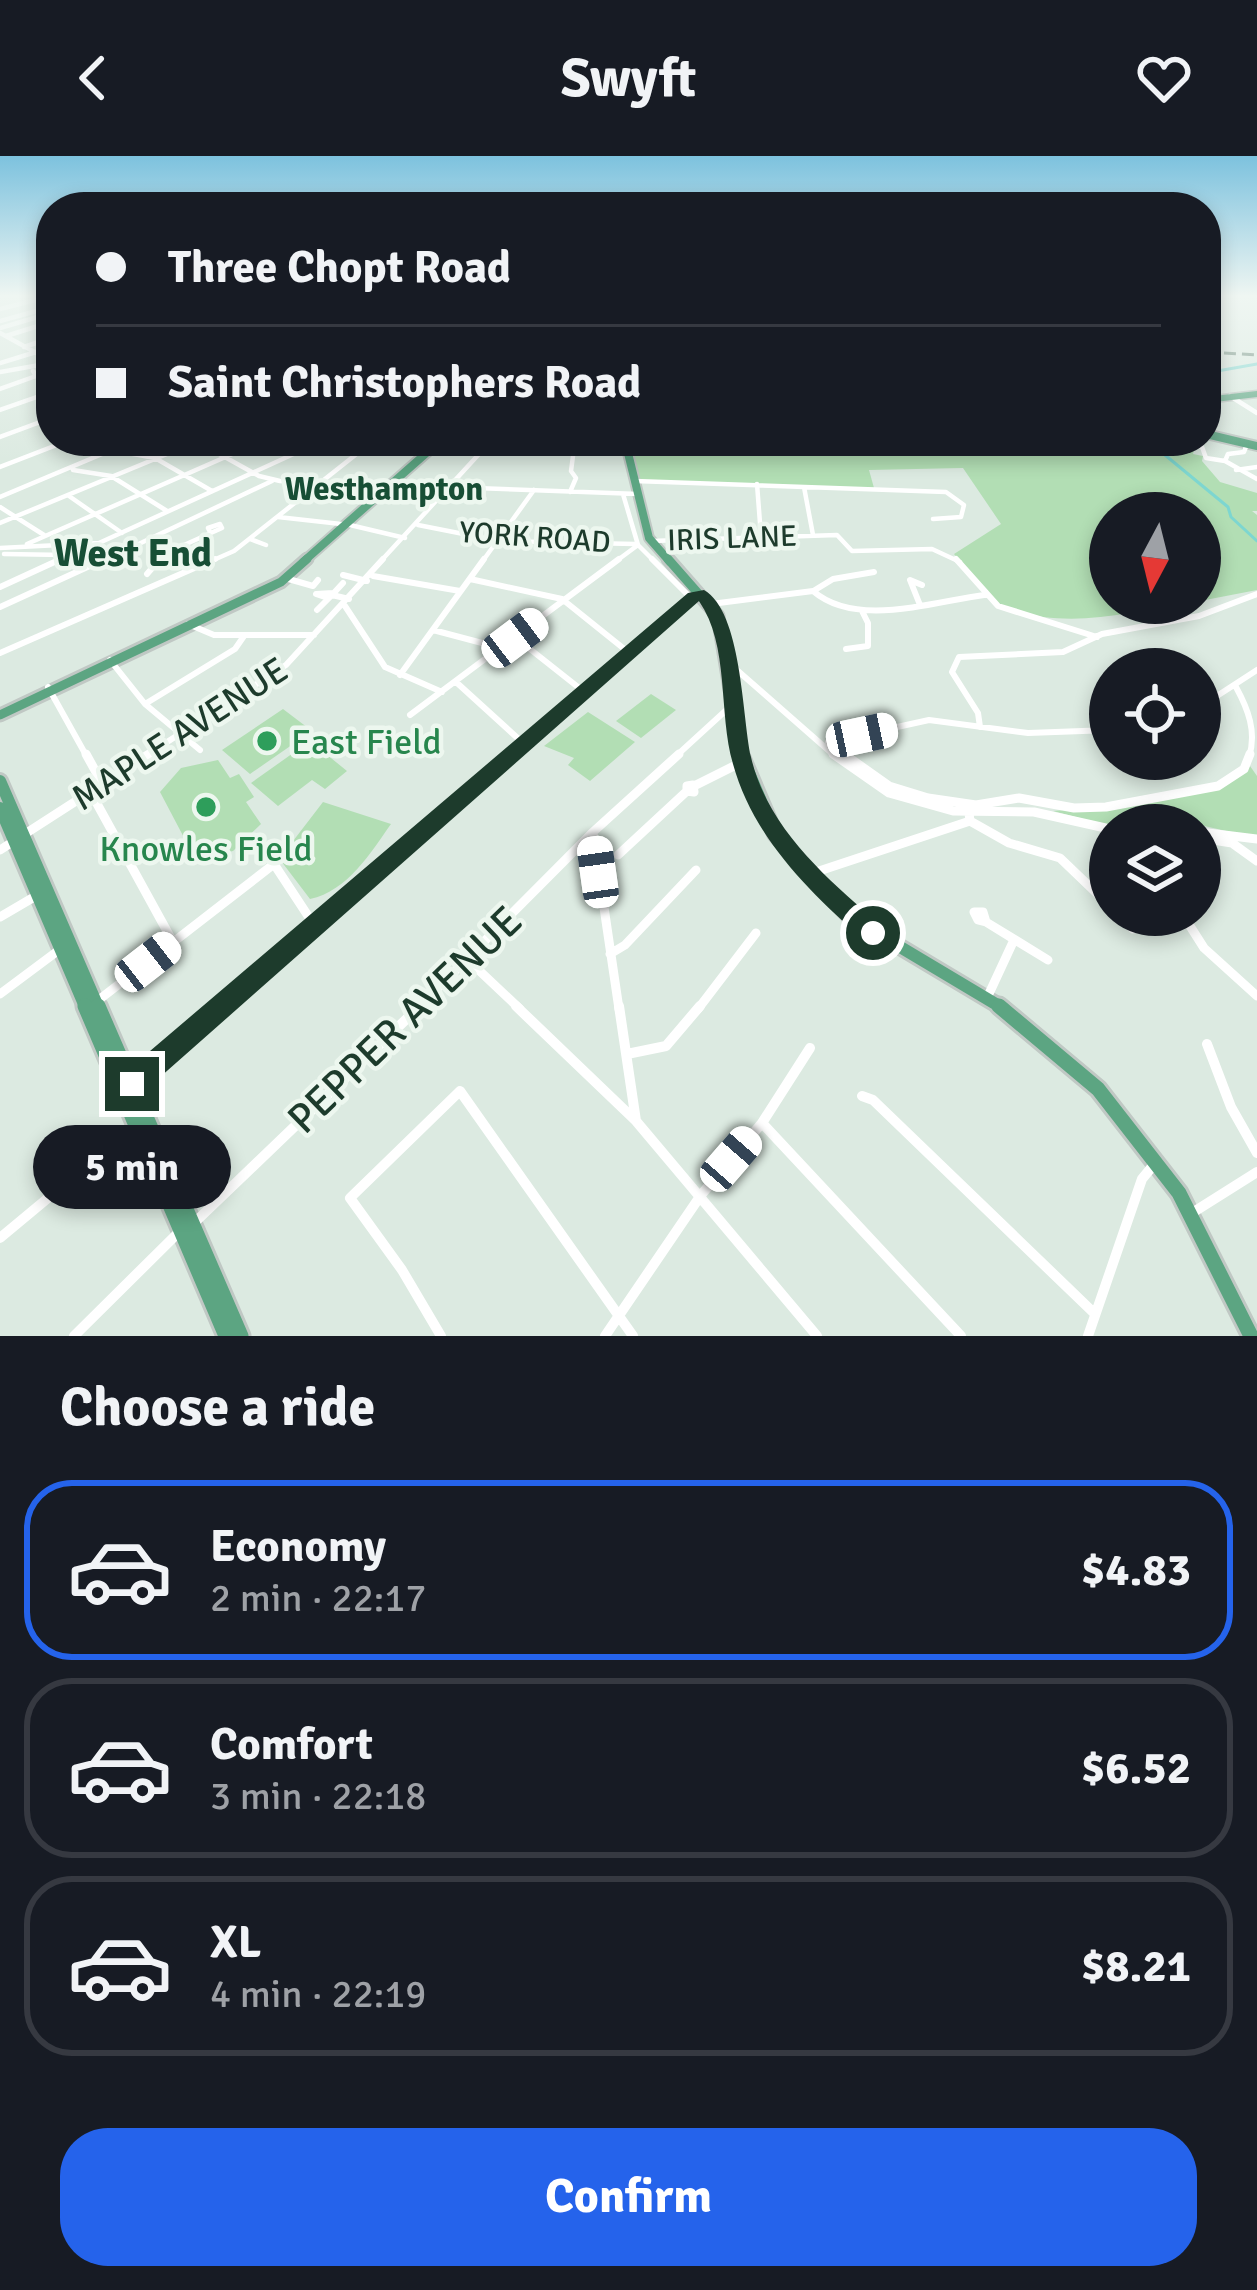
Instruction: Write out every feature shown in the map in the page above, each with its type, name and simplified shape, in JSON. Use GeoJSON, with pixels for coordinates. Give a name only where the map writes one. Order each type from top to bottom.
{"type":"FeatureCollection","features":[{"type":"Feature","properties":{"kind":"main road"},"geometry":{"type":"LineString","coordinates":[[1221,398],[1257,395]]}},
{"type":"Feature","properties":{"kind":"main road"},"geometry":{"type":"LineString","coordinates":[[1221,438],[1252,445]]}},
{"type":"Feature","properties":{"kind":"main road"},"geometry":{"type":"LineString","coordinates":[[0,712],[290,574],[424,456]]}},
{"type":"Feature","properties":{"kind":"main road"},"geometry":{"type":"LineString","coordinates":[[629,456],[652,543],[708,599],[730,664],[742,762],[769,824],[808,875],[859,924],[987,998],[1068,1060],[1157,1162],[1192,1214],[1251,1336]]}},
{"type":"Feature","properties":{"kind":"main road"},"geometry":{"type":"LineString","coordinates":[[0,781],[13,842]]}},
{"type":"Feature","properties":{"kind":"main road"},"geometry":{"type":"LineString","coordinates":[[0,808],[13,842],[43,892],[235,1334]]}},
{"type":"Feature","properties":{"kind":"street"},"geometry":{"type":"LineString","coordinates":[[0,363],[36,352]]}},
{"type":"Feature","properties":{"kind":"street"},"geometry":{"type":"LineString","coordinates":[[0,372],[22,365],[36,373]]}},
{"type":"Feature","properties":{"kind":"street"},"geometry":{"type":"LineString","coordinates":[[32,370],[36,368]]}},
{"type":"Feature","properties":{"kind":"street"},"geometry":{"type":"LineString","coordinates":[[0,389],[36,376]]}},
{"type":"Feature","properties":{"kind":"street"},"geometry":{"type":"LineString","coordinates":[[0,410],[36,397]]}},
{"type":"Feature","properties":{"kind":"street"},"geometry":{"type":"LineString","coordinates":[[1232,397],[1257,412]]}},
{"type":"Feature","properties":{"kind":"street"},"geometry":{"type":"LineString","coordinates":[[0,437],[36,424]]}},
{"type":"Feature","properties":{"kind":"street"},"geometry":{"type":"LineString","coordinates":[[1225,461],[1228,454],[1244,452],[1252,445]]}},
{"type":"Feature","properties":{"kind":"street"},"geometry":{"type":"LineString","coordinates":[[0,467],[36,453]]}},
{"type":"Feature","properties":{"kind":"street"},"geometry":{"type":"LineString","coordinates":[[45,536],[1,499],[98,456]]}},
{"type":"Feature","properties":{"kind":"street"},"geometry":{"type":"LineString","coordinates":[[151,456],[214,492]]}},
{"type":"Feature","properties":{"kind":"street"},"geometry":{"type":"LineString","coordinates":[[0,523],[160,456]]}},
{"type":"Feature","properties":{"kind":"street"},"geometry":{"type":"LineString","coordinates":[[1,552],[227,456],[274,480],[637,493]]}},
{"type":"Feature","properties":{"kind":"street"},"geometry":{"type":"LineString","coordinates":[[20,547],[99,544],[289,456]]}},
{"type":"Feature","properties":{"kind":"street"},"geometry":{"type":"LineString","coordinates":[[0,652],[234,550],[354,456]]}},
{"type":"Feature","properties":{"kind":"street","name":"MAPLE AVENUE"},"geometry":{"type":"LineString","coordinates":[[13,842],[286,665],[478,456]]}},
{"type":"Feature","properties":{"kind":"street"},"geometry":{"type":"LineString","coordinates":[[570,491],[576,478],[571,471],[573,456]]}},
{"type":"Feature","properties":{"kind":"street"},"geometry":{"type":"LineString","coordinates":[[1205,456],[1257,479]]}},
{"type":"Feature","properties":{"kind":"street"},"geometry":{"type":"LineString","coordinates":[[81,470],[86,461]]}},
{"type":"Feature","properties":{"kind":"street"},"geometry":{"type":"LineString","coordinates":[[1234,470],[1257,467]]}},
{"type":"Feature","properties":{"kind":"street"},"geometry":{"type":"LineString","coordinates":[[63,470],[111,476],[169,512]]}},
{"type":"Feature","properties":{"kind":"street"},"geometry":{"type":"LineString","coordinates":[[255,472],[321,482]]}},
{"type":"Feature","properties":{"kind":"street"},"geometry":{"type":"LineString","coordinates":[[126,550],[274,480]]}},
{"type":"Feature","properties":{"kind":"street"},"geometry":{"type":"LineString","coordinates":[[635,481],[946,491],[964,505],[963,514],[933,518]]}},
{"type":"Feature","properties":{"kind":"street"},"geometry":{"type":"LineString","coordinates":[[757,484],[761,536]]}},
{"type":"Feature","properties":{"kind":"street"},"geometry":{"type":"LineString","coordinates":[[804,487],[813,535]]}},
{"type":"Feature","properties":{"kind":"street"},"geometry":{"type":"LineString","coordinates":[[400,676],[534,490]]}},
{"type":"Feature","properties":{"kind":"street"},"geometry":{"type":"LineString","coordinates":[[570,491],[637,493]]}},
{"type":"Feature","properties":{"kind":"street"},"geometry":{"type":"LineString","coordinates":[[622,494],[638,544],[692,598],[813,591],[833,579],[874,572]]}},
{"type":"Feature","properties":{"kind":"street"},"geometry":{"type":"LineString","coordinates":[[68,495],[122,533]]}},
{"type":"Feature","properties":{"kind":"street"},"geometry":{"type":"LineString","coordinates":[[276,517],[405,538]]}},
{"type":"Feature","properties":{"kind":"street","name":"YORK ROAD"},"geometry":{"type":"LineString","coordinates":[[416,525],[499,541],[652,543]]}},
{"type":"Feature","properties":{"kind":"street"},"geometry":{"type":"LineString","coordinates":[[158,584],[147,574],[164,554],[209,532]]}},
{"type":"Feature","properties":{"kind":"street","name":"IRIS LANE"},"geometry":{"type":"LineString","coordinates":[[652,543],[843,536],[852,550],[906,546],[947,553],[984,595]]}},
{"type":"Feature","properties":{"kind":"street"},"geometry":{"type":"LineString","coordinates":[[249,539],[266,545]]}},
{"type":"Feature","properties":{"kind":"street"},"geometry":{"type":"LineString","coordinates":[[410,715],[638,544]]}},
{"type":"Feature","properties":{"kind":"street"},"geometry":{"type":"LineString","coordinates":[[1,552],[68,556],[2,583]]}},
{"type":"Feature","properties":{"kind":"street"},"geometry":{"type":"LineString","coordinates":[[0,607],[116,554]]}},
{"type":"Feature","properties":{"kind":"street"},"geometry":{"type":"LineString","coordinates":[[290,574],[313,586],[318,580]]}},
{"type":"Feature","properties":{"kind":"street"},"geometry":{"type":"LineString","coordinates":[[317,610],[343,579],[369,578],[460,591]]}},
{"type":"Feature","properties":{"kind":"street"},"geometry":{"type":"LineString","coordinates":[[470,579],[564,601],[628,652]]}},
{"type":"Feature","properties":{"kind":"street"},"geometry":{"type":"LineString","coordinates":[[913,587],[920,605]]}},
{"type":"Feature","properties":{"kind":"street"},"geometry":{"type":"LineString","coordinates":[[813,591],[837,609],[862,611],[984,595],[1007,610],[1062,620],[1096,637]]}},
{"type":"Feature","properties":{"kind":"street"},"geometry":{"type":"LineString","coordinates":[[928,592],[936,604]]}},
{"type":"Feature","properties":{"kind":"street"},"geometry":{"type":"LineString","coordinates":[[980,728],[978,713],[952,672],[959,657],[1063,652],[1096,637],[1199,616],[1257,594]]}},
{"type":"Feature","properties":{"kind":"street"},"geometry":{"type":"LineString","coordinates":[[331,595],[348,602],[385,667],[442,692]]}},
{"type":"Feature","properties":{"kind":"street"},"geometry":{"type":"LineString","coordinates":[[127,1088],[692,598]]}},
{"type":"Feature","properties":{"kind":"street"},"geometry":{"type":"LineString","coordinates":[[846,649],[868,646],[862,611]]}},
{"type":"Feature","properties":{"kind":"street"},"geometry":{"type":"LineString","coordinates":[[189,624],[214,635],[316,635]]}},
{"type":"Feature","properties":{"kind":"street"},"geometry":{"type":"LineString","coordinates":[[433,630],[501,648]]}},
{"type":"Feature","properties":{"kind":"street"},"geometry":{"type":"LineString","coordinates":[[146,704],[235,649],[244,636]]}},
{"type":"Feature","properties":{"kind":"street"},"geometry":{"type":"LineString","coordinates":[[515,638],[583,691]]}},
{"type":"Feature","properties":{"kind":"street"},"geometry":{"type":"LineString","coordinates":[[111,661],[146,704],[200,750]]}},
{"type":"Feature","properties":{"kind":"street"},"geometry":{"type":"LineString","coordinates":[[730,664],[825,742],[889,786],[974,813],[1034,812],[1089,824]]}},
{"type":"Feature","properties":{"kind":"street"},"geometry":{"type":"LineString","coordinates":[[1221,695],[1257,670]]}},
{"type":"Feature","properties":{"kind":"street"},"geometry":{"type":"LineString","coordinates":[[456,682],[523,743]]}},
{"type":"Feature","properties":{"kind":"street"},"geometry":{"type":"LineString","coordinates":[[808,875],[1019,798],[1074,808],[1106,807],[1225,783],[1248,764],[1255,746],[1247,707],[1236,687]]}},
{"type":"Feature","properties":{"kind":"street"},"geometry":{"type":"LineString","coordinates":[[50,689],[103,784]]}},
{"type":"Feature","properties":{"kind":"street","name":"PEPPER AVENUE"},"geometry":{"type":"LineString","coordinates":[[74,1336],[468,960],[593,832],[735,703]]}},
{"type":"Feature","properties":{"kind":"street"},"geometry":{"type":"LineString","coordinates":[[825,742],[929,720],[1028,734],[1089,731]]}},
{"type":"Feature","properties":{"kind":"street"},"geometry":{"type":"LineString","coordinates":[[618,855],[690,788],[742,762]]}},
{"type":"Feature","properties":{"kind":"street"},"geometry":{"type":"LineString","coordinates":[[90,791],[173,942]]}},
{"type":"Feature","properties":{"kind":"street"},"geometry":{"type":"LineString","coordinates":[[974,813],[1013,844],[1060,858],[1089,886]]}},
{"type":"Feature","properties":{"kind":"street"},"geometry":{"type":"LineString","coordinates":[[593,832],[636,1121]]}},
{"type":"Feature","properties":{"kind":"street"},"geometry":{"type":"LineString","coordinates":[[1221,836],[1257,839]]}},
{"type":"Feature","properties":{"kind":"street"},"geometry":{"type":"LineString","coordinates":[[1221,840],[1257,861]]}},
{"type":"Feature","properties":{"kind":"street"},"geometry":{"type":"LineString","coordinates":[[92,1006],[274,864],[314,925]]}},
{"type":"Feature","properties":{"kind":"street"},"geometry":{"type":"LineString","coordinates":[[610,954],[625,945],[696,870]]}},
{"type":"Feature","properties":{"kind":"street"},"geometry":{"type":"LineString","coordinates":[[0,917],[43,892]]}},
{"type":"Feature","properties":{"kind":"street"},"geometry":{"type":"LineString","coordinates":[[986,922],[1048,960]]}},
{"type":"Feature","properties":{"kind":"street"},"geometry":{"type":"LineString","coordinates":[[628,1054],[666,1046],[680,1033],[755,933]]}},
{"type":"Feature","properties":{"kind":"street"},"geometry":{"type":"LineString","coordinates":[[1196,936],[1257,996]]}},
{"type":"Feature","properties":{"kind":"street"},"geometry":{"type":"LineString","coordinates":[[987,998],[1014,940]]}},
{"type":"Feature","properties":{"kind":"street"},"geometry":{"type":"LineString","coordinates":[[0,994],[66,946]]}},
{"type":"Feature","properties":{"kind":"street"},"geometry":{"type":"LineString","coordinates":[[468,960],[636,1121],[817,1336]]}},
{"type":"Feature","properties":{"kind":"street"},"geometry":{"type":"LineString","coordinates":[[1207,1044],[1231,1107],[1257,1154]]}},
{"type":"Feature","properties":{"kind":"street"},"geometry":{"type":"LineString","coordinates":[[605,1336],[700,1195],[762,1124],[810,1048]]}},
{"type":"Feature","properties":{"kind":"street"},"geometry":{"type":"LineString","coordinates":[[440,1336],[350,1198],[460,1091],[633,1336]]}},
{"type":"Feature","properties":{"kind":"street"},"geometry":{"type":"LineString","coordinates":[[862,1096],[873,1100],[1095,1314]]}},
{"type":"Feature","properties":{"kind":"street"},"geometry":{"type":"LineString","coordinates":[[1,1235],[141,1120]]}},
{"type":"Feature","properties":{"kind":"street"},"geometry":{"type":"LineString","coordinates":[[762,1124],[961,1336]]}},
{"type":"Feature","properties":{"kind":"street"},"geometry":{"type":"LineString","coordinates":[[1088,1336],[1142,1179],[1157,1162]]}},
{"type":"Feature","properties":{"kind":"street"},"geometry":{"type":"LineString","coordinates":[[1192,1214],[1257,1172]]}},
{"type":"Feature","properties":{"kind":"green space"},"geometry":{"type":"Polygon","coordinates":[[[633,456],[1203,456],[1220,482],[1257,493],[1257,511],[1252,511],[1257,515],[1257,590],[1221,597],[1221,492],[1089,492],[1089,618],[1069,619],[999,604],[986,595],[954,554],[1001,524],[963,468],[869,470],[874,488],[636,480],[633,456]]]}},
{"type":"Feature","properties":{"kind":"green space"},"geometry":{"type":"Polygon","coordinates":[[[651,694],[676,710],[641,738],[616,721],[651,694]]]}},
{"type":"Feature","properties":{"kind":"green space","name":"East Field"},"geometry":{"type":"Polygon","coordinates":[[[283,709],[312,731],[250,774],[222,750],[283,709]]]}},
{"type":"Feature","properties":{"kind":"green space"},"geometry":{"type":"Polygon","coordinates":[[[588,712],[635,742],[590,781],[568,765],[574,758],[544,746],[588,712]]]}},
{"type":"Feature","properties":{"kind":"green space"},"geometry":{"type":"Polygon","coordinates":[[[310,741],[347,771],[325,789],[312,780],[278,806],[251,783],[310,741]]]}},
{"type":"Feature","properties":{"kind":"green space"},"geometry":{"type":"Polygon","coordinates":[[[218,760],[230,778],[239,774],[254,797],[246,802],[261,824],[233,851],[206,857],[190,849],[160,792],[181,768],[218,760]]]}},
{"type":"Feature","properties":{"kind":"green space"},"geometry":{"type":"Polygon","coordinates":[[[1250,766],[1257,776],[1257,838],[1221,830],[1221,804],[1128,804],[1228,784],[1250,766]]]}},
{"type":"Feature","properties":{"kind":"green space"},"geometry":{"type":"Polygon","coordinates":[[[323,802],[391,824],[347,879],[310,899],[278,857],[295,848],[290,845],[323,802]]]}},
{"type":"Feature","properties":{"kind":"green space"},"geometry":{"type":"Polygon","coordinates":[[[1089,808],[1089,820],[1053,811],[1089,808]]]}},
{"type":"Feature","properties":{"kind":"waterway"},"geometry":{"type":"LineString","coordinates":[[1221,370],[1257,364]]}},
{"type":"Feature","properties":{"kind":"waterway"},"geometry":{"type":"LineString","coordinates":[[1166,456],[1228,507],[1231,517],[1257,541]]}},
{"type":"Feature","properties":{"kind":"railway"},"geometry":{"type":"LineString","coordinates":[[1221,353],[1257,355]]}},
{"type":"Feature","properties":{"kind":"place","name":"East Field"},"geometry":{"type":"Point","coordinates":[267,741]}},
{"type":"Feature","properties":{"kind":"place","name":"Knowles Field"},"geometry":{"type":"Point","coordinates":[206,807]}},
{"type":"Feature","properties":{"kind":"district","name":"Westhampton"},"geometry":{"type":"Point","coordinates":[384,488]}},
{"type":"Feature","properties":{"kind":"district","name":"West End"},"geometry":{"type":"Point","coordinates":[133,552]}},
{"type":"Feature","properties":{"kind":"route"},"geometry":{"type":"LineString","coordinates":[[132,1084],[694,597],[704,595],[721,622],[742,762],[759,808],[815,883],[873,933]]}}]}
